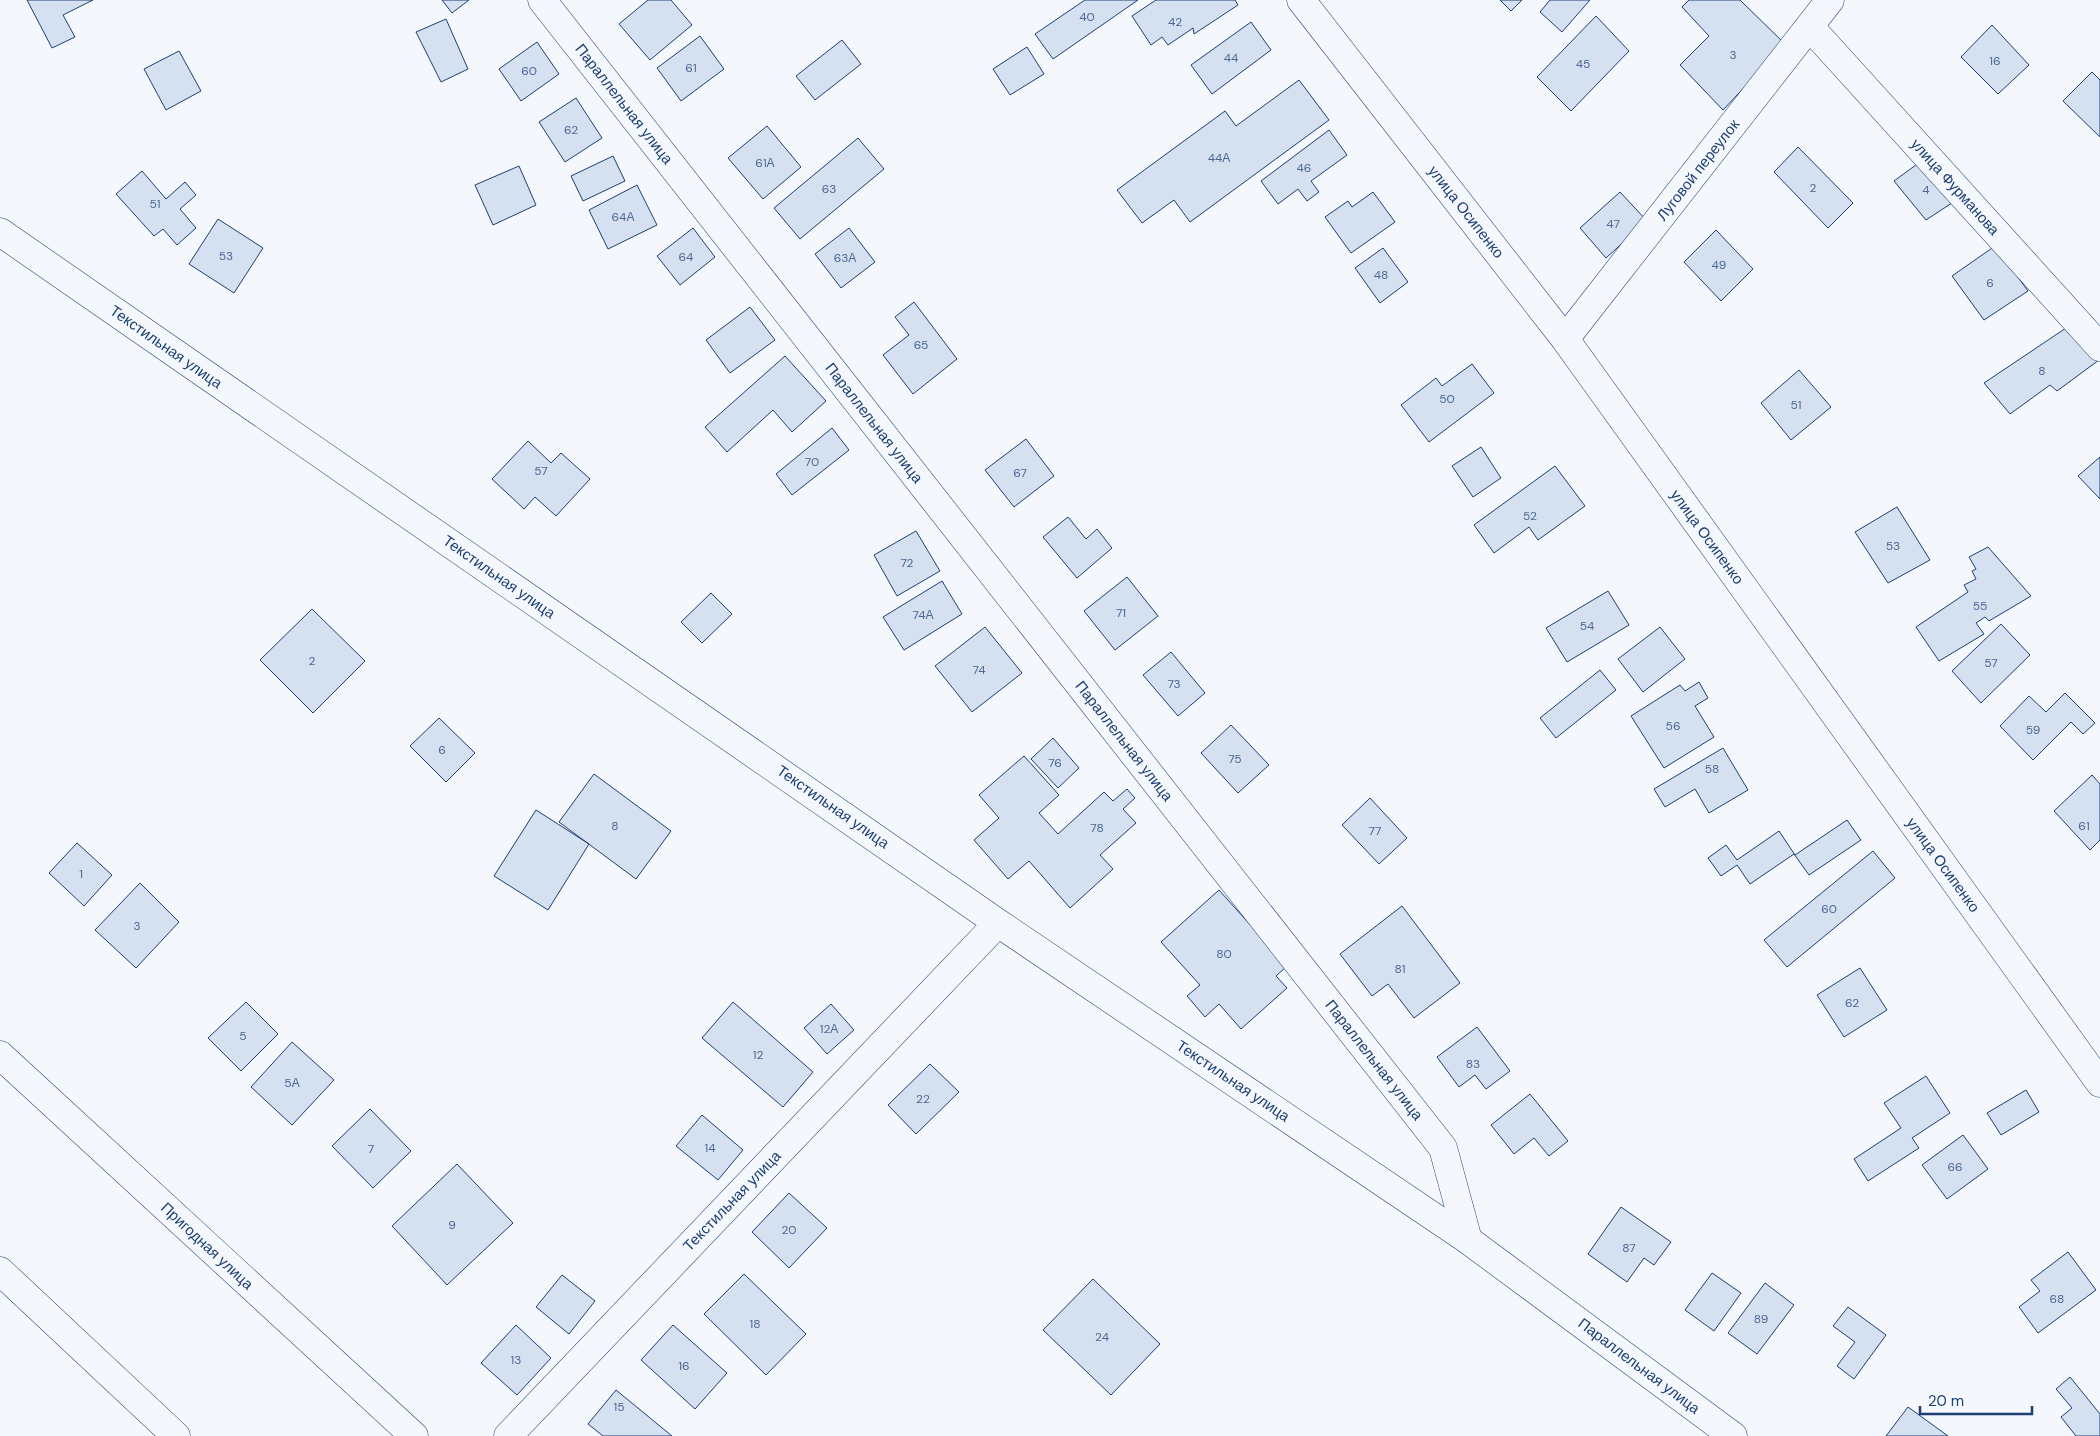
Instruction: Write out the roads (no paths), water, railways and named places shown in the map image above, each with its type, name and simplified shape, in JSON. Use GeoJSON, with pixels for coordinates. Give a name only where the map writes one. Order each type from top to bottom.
{"type":"FeatureCollection","features":[{"type":"Feature","properties":{"kind":"street","name":"Параллельная улица"},"geometry":{"type":"LineString","coordinates":[[542,0],[1443,1148],[1468,1240],[1733,1436]]}},
{"type":"Feature","properties":{"kind":"street","name":"улица Осипенко"},"geometry":{"type":"LineString","coordinates":[[1301,0],[1565,340],[2100,1083]]}},
{"type":"Feature","properties":{"kind":"street","name":"Луговой переулок"},"geometry":{"type":"LineString","coordinates":[[1565,340],[1830,0]]}},
{"type":"Feature","properties":{"kind":"street","name":"улица Фурманова"},"geometry":{"type":"LineString","coordinates":[[1810,27],[2100,347]]}},
{"type":"Feature","properties":{"kind":"street","name":"Текстильная улица"},"geometry":{"type":"LineString","coordinates":[[0,232],[998,923],[1468,1240]]}},
{"type":"Feature","properties":{"kind":"street","name":"Текстильная улица"},"geometry":{"type":"LineString","coordinates":[[508,1436],[998,923]]}},
{"type":"Feature","properties":{"kind":"street","name":"Пригодная улица"},"geometry":{"type":"LineString","coordinates":[[0,1055],[414,1436]]}},
{"type":"Feature","properties":{"kind":"street"},"geometry":{"type":"LineString","coordinates":[[0,1271],[176,1436]]}}]}
